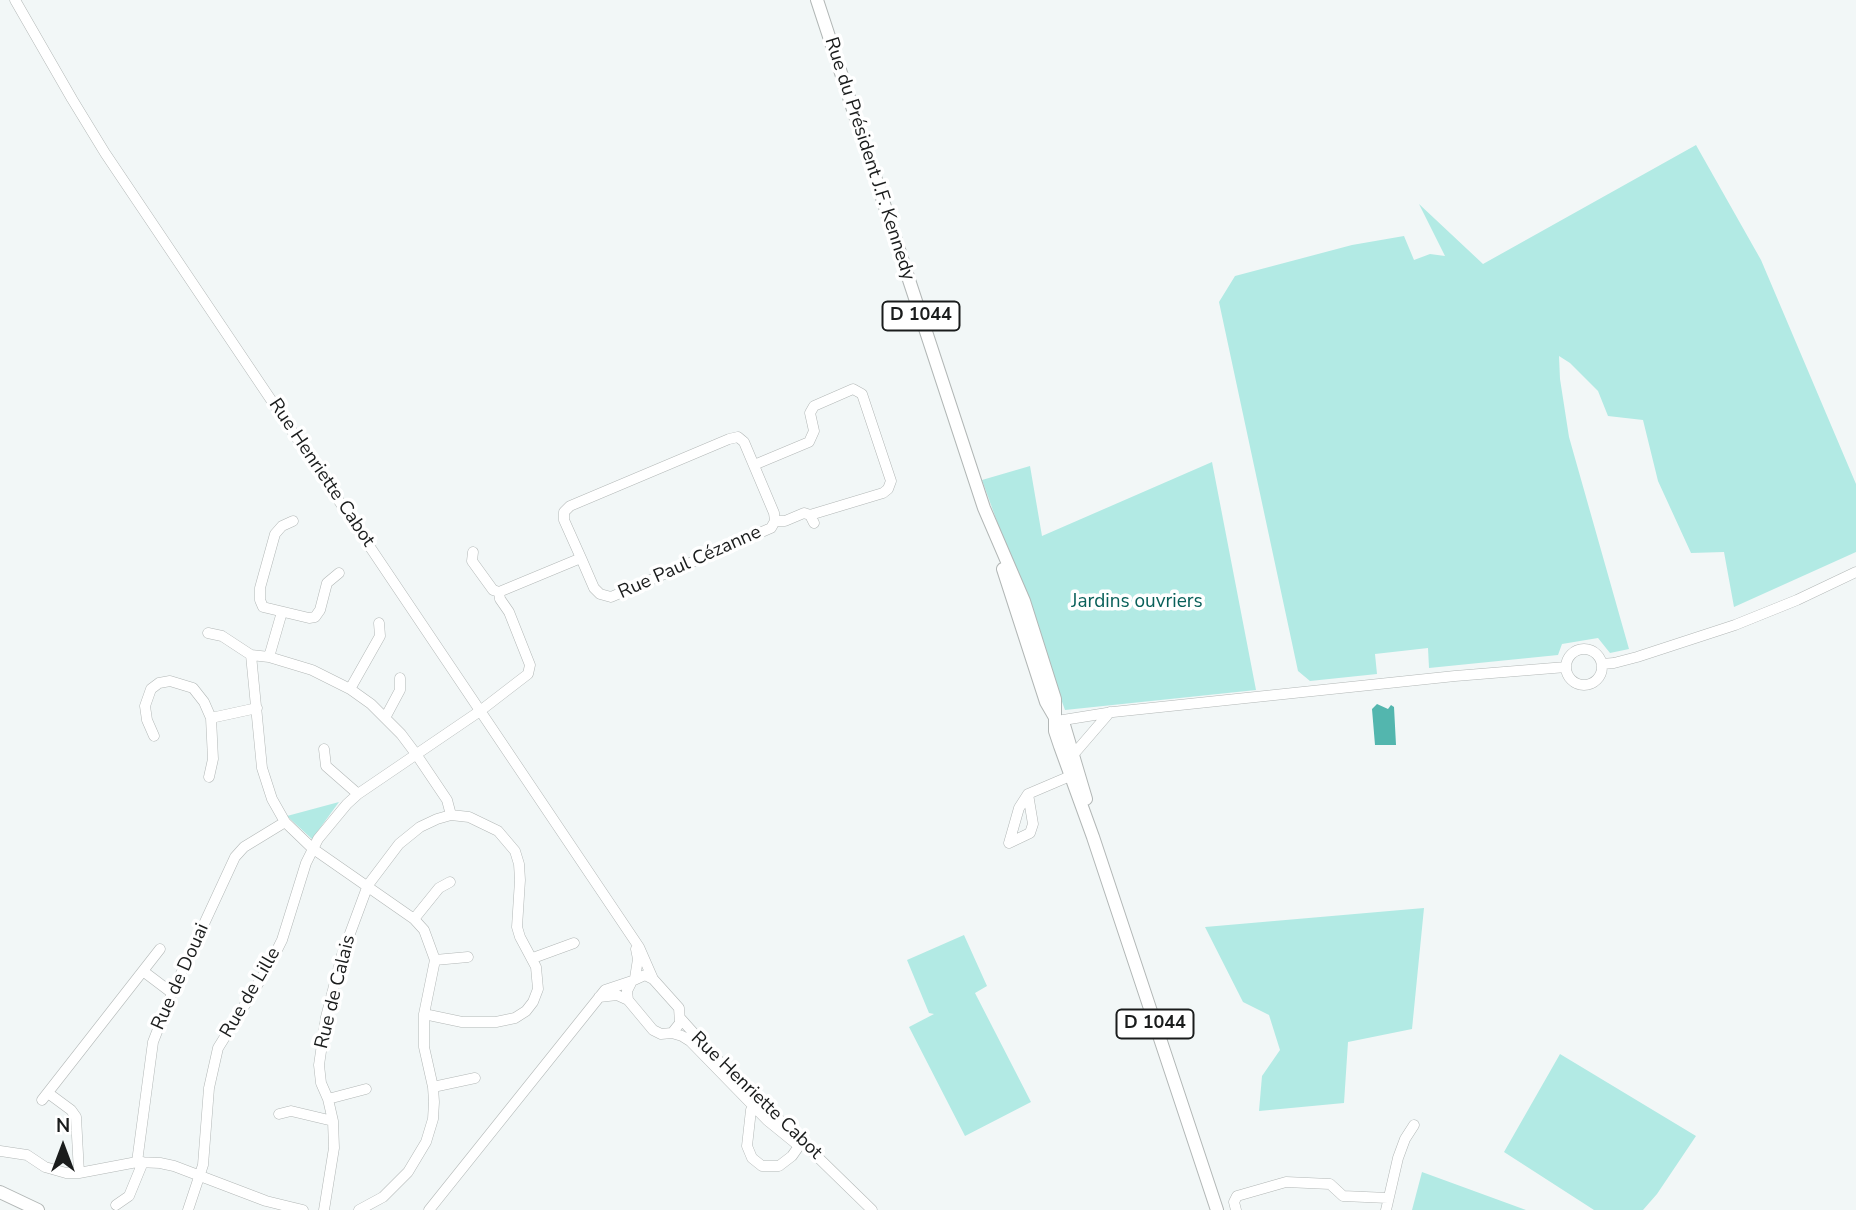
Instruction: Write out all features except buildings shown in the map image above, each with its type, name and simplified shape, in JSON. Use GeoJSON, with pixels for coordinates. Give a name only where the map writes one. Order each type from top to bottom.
{"type":"FeatureCollection","features":[{"type":"Feature","properties":{"kind":"main road","name":"Rue du Président J.F. Kennedy"},"geometry":{"type":"LineString","coordinates":[[817,0],[988,518],[1024,601],[1055,699],[1055,731],[1074,774],[1217,1210]]}},
{"type":"Feature","properties":{"kind":"main road","name":"Rue du Président J.F. Kennedy"},"geometry":{"type":"LineString","coordinates":[[1057,720],[1064,725],[1073,755],[1074,774]]}},
{"type":"Feature","properties":{"kind":"main road"},"geometry":{"type":"LineString","coordinates":[[1,1192],[38,1210]]}},
{"type":"Feature","properties":{"kind":"street","name":"Rue Henriette Cabot"},"geometry":{"type":"LineString","coordinates":[[15,0],[105,153],[634,941],[653,979],[679,1008],[681,1019],[715,1057],[822,1159],[832,1172]]}},
{"type":"Feature","properties":{"kind":"street"},"geometry":{"type":"LineString","coordinates":[[754,465],[809,442],[814,431],[810,413],[814,406],[853,390],[862,394],[891,481],[888,489],[812,519],[804,513],[785,521],[775,521]]}},
{"type":"Feature","properties":{"kind":"street","name":"Rue Paul Cézanne"},"geometry":{"type":"LineString","coordinates":[[738,437],[744,442],[754,465],[775,521],[771,528],[611,597],[600,594],[594,588],[564,520],[564,512],[570,506],[738,437]]}},
{"type":"Feature","properties":{"kind":"street"},"geometry":{"type":"LineString","coordinates":[[293,521],[282,526],[275,534],[260,588],[263,607],[309,618],[315,617],[320,610],[327,583],[339,573]]}},
{"type":"Feature","properties":{"kind":"street"},"geometry":{"type":"LineString","coordinates":[[473,552],[472,561],[494,590],[499,592],[581,558]]}},
{"type":"Feature","properties":{"kind":"street"},"geometry":{"type":"LineString","coordinates":[[1602,664],[1637,657],[1735,625],[1856,572]]}},
{"type":"Feature","properties":{"kind":"street","name":"Rue de Lille"},"geometry":{"type":"LineString","coordinates":[[188,1210],[200,1177],[209,1088],[218,1048],[282,940],[312,848],[346,804],[358,794],[525,678],[529,670],[528,662],[499,592]]}},
{"type":"Feature","properties":{"kind":"street"},"geometry":{"type":"LineString","coordinates":[[269,657],[282,612]]}},
{"type":"Feature","properties":{"kind":"street"},"geometry":{"type":"LineString","coordinates":[[350,689],[380,636],[379,623]]}},
{"type":"Feature","properties":{"kind":"street"},"geometry":{"type":"LineString","coordinates":[[208,633],[222,636],[251,655],[269,657],[312,670],[350,689],[385,718],[416,754],[447,800],[451,815],[469,817],[488,825],[507,839],[515,851],[520,880],[517,927],[533,958],[538,978],[538,989],[533,1002],[526,1012],[515,1018],[481,1023],[424,1014]]}},
{"type":"Feature","properties":{"kind":"street"},"geometry":{"type":"LineString","coordinates":[[1582,648],[1597,654],[1602,670],[1597,680],[1586,685],[1570,678],[1566,667],[1569,657],[1582,648]]}},
{"type":"Feature","properties":{"kind":"street"},"geometry":{"type":"LineString","coordinates":[[251,655],[262,768],[272,799],[285,822],[312,848],[414,919],[424,930],[435,960],[424,1014],[424,1047],[433,1087],[433,1119],[426,1142],[408,1172],[383,1197],[359,1210]]}},
{"type":"Feature","properties":{"kind":"street"},"geometry":{"type":"LineString","coordinates":[[1057,720],[1110,712],[1455,676],[1566,667]]}},
{"type":"Feature","properties":{"kind":"street"},"geometry":{"type":"LineString","coordinates":[[385,718],[400,690],[400,678]]}},
{"type":"Feature","properties":{"kind":"street"},"geometry":{"type":"LineString","coordinates":[[154,736],[147,720],[145,706],[151,689],[159,683],[170,681],[193,688],[204,702],[211,719],[213,759],[209,777]]}},
{"type":"Feature","properties":{"kind":"street"},"geometry":{"type":"LineString","coordinates":[[211,719],[257,708]]}},
{"type":"Feature","properties":{"kind":"street"},"geometry":{"type":"LineString","coordinates":[[1073,755],[1110,712]]}},
{"type":"Feature","properties":{"kind":"street"},"geometry":{"type":"LineString","coordinates":[[324,748],[326,766],[358,794]]}},
{"type":"Feature","properties":{"kind":"street"},"geometry":{"type":"LineString","coordinates":[[1028,794],[1074,774]]}},
{"type":"Feature","properties":{"kind":"street","name":"Rue de Calais"},"geometry":{"type":"LineString","coordinates":[[324,1210],[334,1148],[333,1121],[318,1065],[326,1017],[342,955],[368,886],[399,844],[420,827],[451,815]]}},
{"type":"Feature","properties":{"kind":"street","name":"Rue de Douai"},"geometry":{"type":"LineString","coordinates":[[116,1205],[129,1196],[140,1162],[153,1042],[172,993],[235,857],[244,847],[285,822]]}},
{"type":"Feature","properties":{"kind":"street"},"geometry":{"type":"LineString","coordinates":[[414,919],[439,888],[450,882]]}},
{"type":"Feature","properties":{"kind":"street"},"geometry":{"type":"LineString","coordinates":[[628,1000],[627,991],[634,979],[638,959],[634,941]]}},
{"type":"Feature","properties":{"kind":"street"},"geometry":{"type":"LineString","coordinates":[[533,958],[574,943]]}},
{"type":"Feature","properties":{"kind":"street"},"geometry":{"type":"LineString","coordinates":[[79,1173],[76,1116],[71,1110],[45,1096],[160,949]]}},
{"type":"Feature","properties":{"kind":"street"},"geometry":{"type":"LineString","coordinates":[[435,960],[468,957]]}},
{"type":"Feature","properties":{"kind":"street"},"geometry":{"type":"LineString","coordinates":[[143,971],[172,993]]}},
{"type":"Feature","properties":{"kind":"street"},"geometry":{"type":"LineString","coordinates":[[429,1210],[605,990],[645,975],[653,979]]}},
{"type":"Feature","properties":{"kind":"street"},"geometry":{"type":"LineString","coordinates":[[599,997],[617,995],[628,1000]]}},
{"type":"Feature","properties":{"kind":"street","name":"Rue Henriette Cabot"},"geometry":{"type":"LineString","coordinates":[[628,1000],[653,1030],[661,1034],[682,1035],[690,1041],[754,1107],[832,1172],[872,1210]]}},
{"type":"Feature","properties":{"kind":"street"},"geometry":{"type":"LineString","coordinates":[[673,1033],[681,1019]]}},
{"type":"Feature","properties":{"kind":"street"},"geometry":{"type":"LineString","coordinates":[[433,1087],[475,1078]]}},
{"type":"Feature","properties":{"kind":"street"},"geometry":{"type":"LineString","coordinates":[[328,1099],[366,1089]]}},
{"type":"Feature","properties":{"kind":"street"},"geometry":{"type":"LineString","coordinates":[[791,1130],[780,1125],[757,1104],[751,1110],[747,1146],[752,1158],[762,1166],[779,1166],[792,1156],[799,1146]]}},
{"type":"Feature","properties":{"kind":"street"},"geometry":{"type":"LineString","coordinates":[[279,1114],[291,1111],[333,1121]]}},
{"type":"Feature","properties":{"kind":"street"},"geometry":{"type":"LineString","coordinates":[[1385,1210],[1405,1139],[1413,1125]]}},
{"type":"Feature","properties":{"kind":"street"},"geometry":{"type":"LineString","coordinates":[[0,1151],[27,1154],[56,1172],[79,1173],[140,1162],[174,1166],[266,1201],[303,1210]]}},
{"type":"Feature","properties":{"kind":"street"},"geometry":{"type":"LineString","coordinates":[[1236,1210],[1234,1202],[1237,1196],[1286,1182],[1330,1184],[1343,1196],[1388,1198]]}},
{"type":"Feature","properties":{"kind":"green space"},"geometry":{"type":"Polygon","coordinates":[[[1696,145],[1761,260],[1856,484],[1856,552],[1734,607],[1724,552],[1691,553],[1658,481],[1643,420],[1608,416],[1598,391],[1570,363],[1559,356],[1569,437],[1629,649],[1610,653],[1598,638],[1562,644],[1558,655],[1429,668],[1428,648],[1375,654],[1377,674],[1310,681],[1298,671],[1219,302],[1235,276],[1352,245],[1404,236],[1414,260],[1430,254],[1445,256],[1419,204],[1483,264],[1696,145]]]}},
{"type":"Feature","properties":{"kind":"green space","name":"Jardins ouvriers"},"geometry":{"type":"Polygon","coordinates":[[[1212,462],[1256,690],[1065,710],[982,480],[1030,466],[1042,536],[1212,462]]]}},
{"type":"Feature","properties":{"kind":"green space"},"geometry":{"type":"Polygon","coordinates":[[[339,802],[312,839],[287,816],[339,802]]]}},
{"type":"Feature","properties":{"kind":"green space"},"geometry":{"type":"Polygon","coordinates":[[[1424,908],[1412,1029],[1348,1042],[1344,1103],[1259,1111],[1262,1076],[1280,1050],[1269,1015],[1243,1002],[1205,927],[1424,908]]]}},
{"type":"Feature","properties":{"kind":"green space"},"geometry":{"type":"Polygon","coordinates":[[[964,935],[987,986],[975,993],[1031,1102],[965,1136],[909,1027],[934,1014],[929,1013],[907,960],[964,935]]]}},
{"type":"Feature","properties":{"kind":"green space"},"geometry":{"type":"Polygon","coordinates":[[[1560,1054],[1696,1136],[1643,1210],[1594,1210],[1504,1152],[1560,1054]]]}},
{"type":"Feature","properties":{"kind":"green space"},"geometry":{"type":"Polygon","coordinates":[[[1422,1172],[1526,1210],[1412,1210],[1422,1172]]]}},
{"type":"Feature","properties":{"kind":"shaded area"},"geometry":{"type":"Polygon","coordinates":[[[1377,704],[1388,709],[1391,705],[1394,707],[1396,745],[1375,745],[1372,709],[1377,704]]]}}]}
